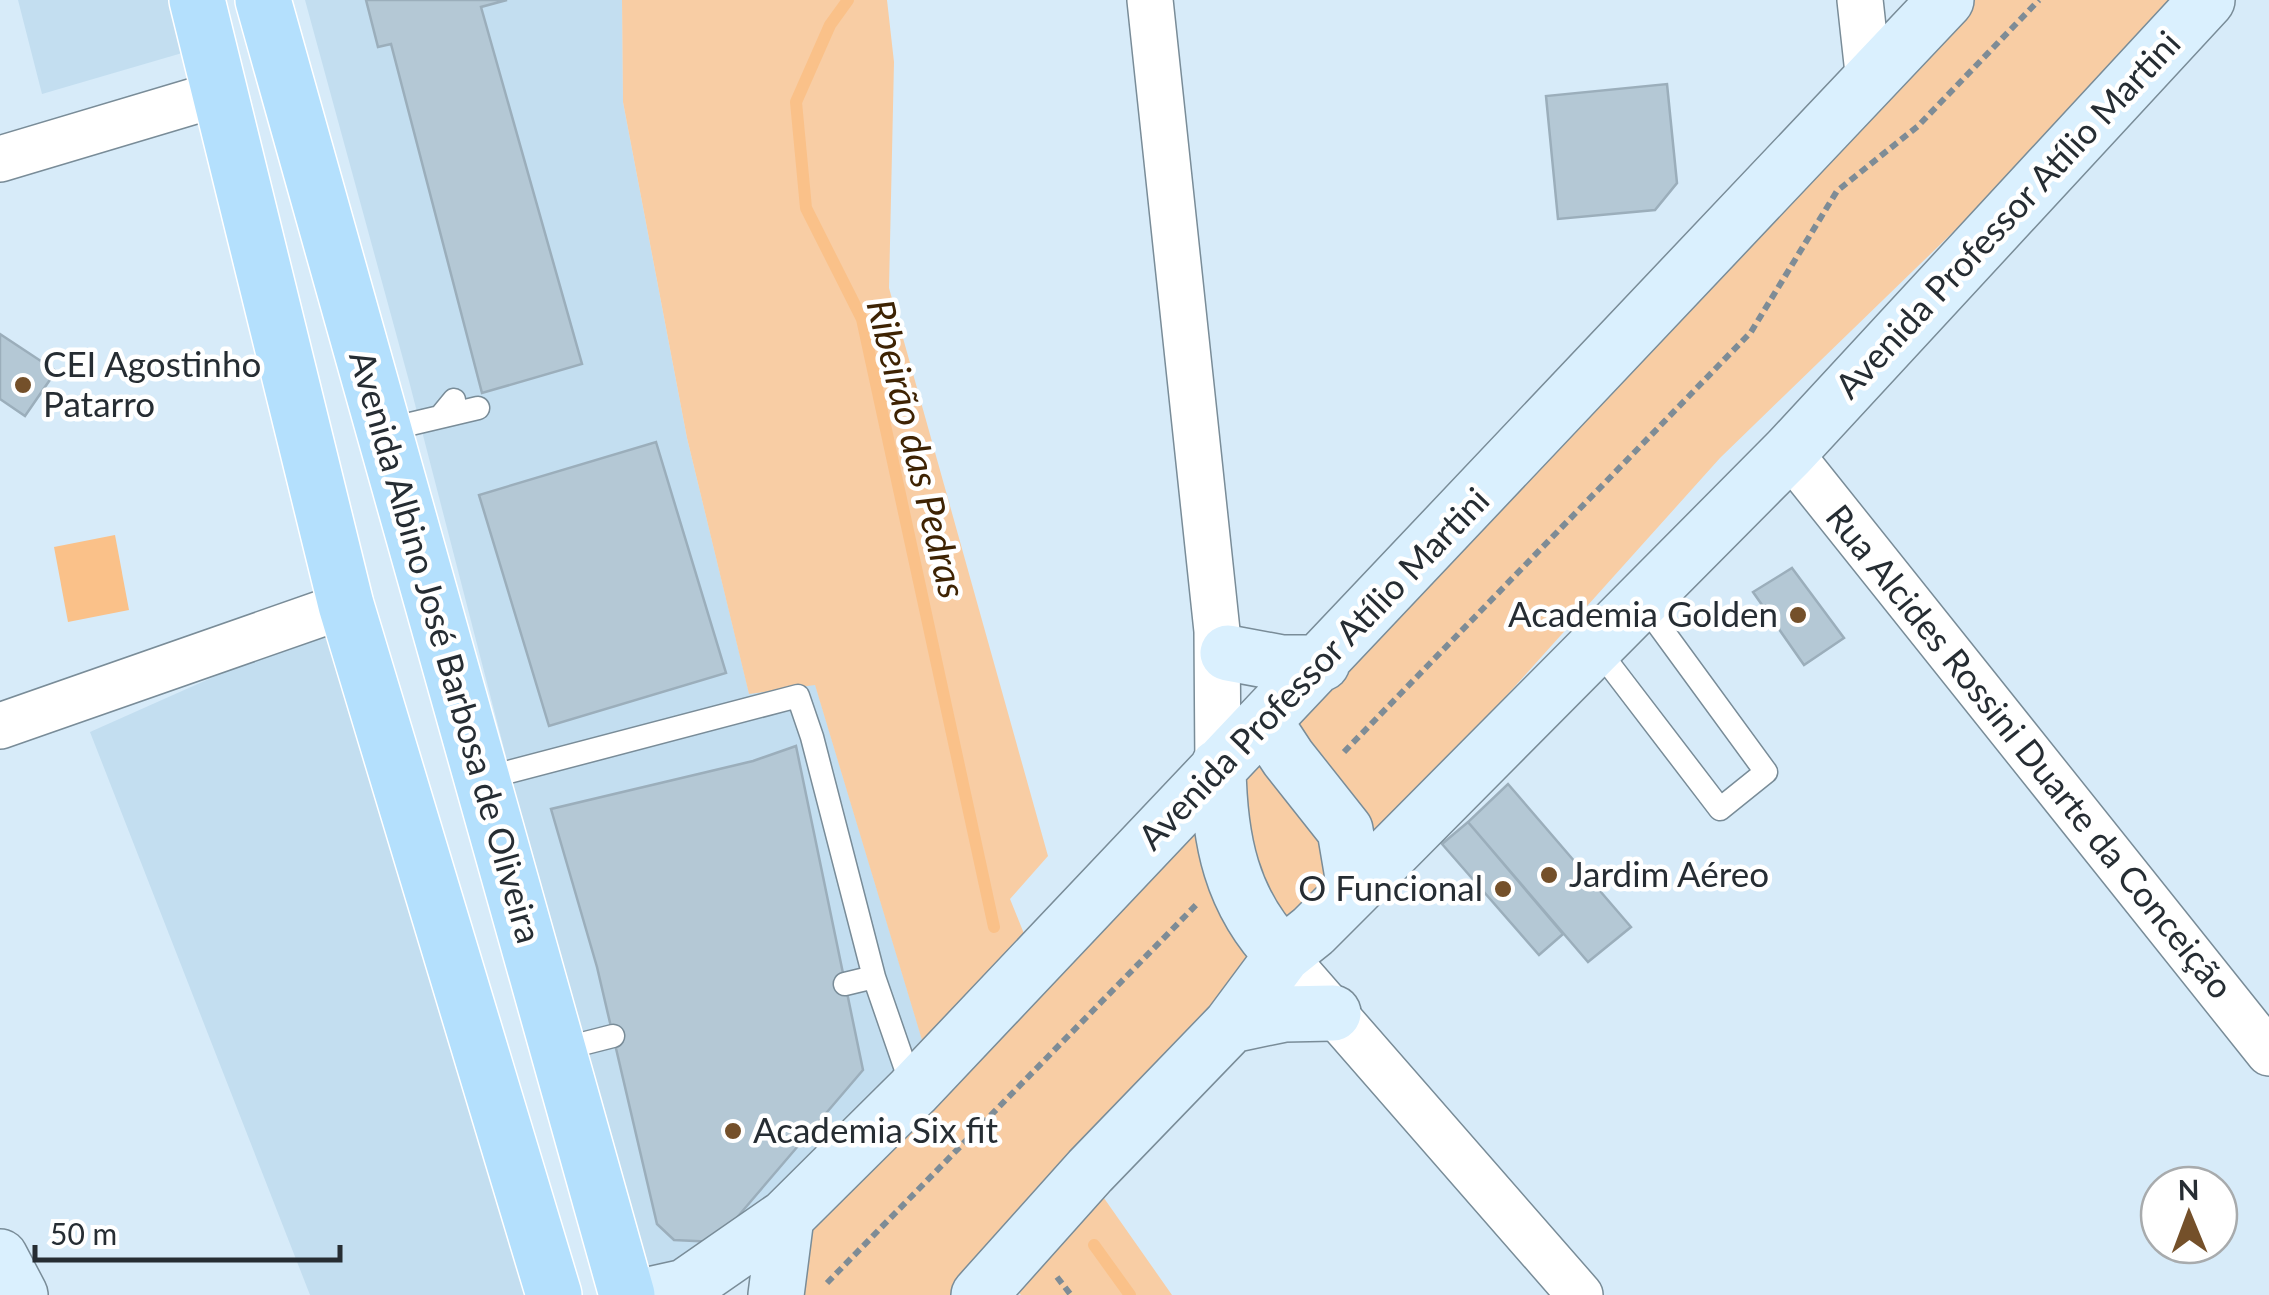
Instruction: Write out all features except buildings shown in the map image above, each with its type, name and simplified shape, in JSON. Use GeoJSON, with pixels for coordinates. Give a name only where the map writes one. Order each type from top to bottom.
{"type":"FeatureCollection","features":[{"type":"Feature","properties":{"kind":"main road"},"geometry":{"type":"LineString","coordinates":[[198,0],[346,605],[554,1295]]}},
{"type":"Feature","properties":{"kind":"main road","name":"Avenida Albino José Barbosa de Oliveira"},"geometry":{"type":"LineString","coordinates":[[263,0],[627,1295]]}},
{"type":"Feature","properties":{"kind":"main road","name":"Avenida Professor Atílio Martini"},"geometry":{"type":"LineString","coordinates":[[675,1292],[786,1217],[913,1091],[1946,0]]}},
{"type":"Feature","properties":{"kind":"main road","name":"Avenida Professor Atílio Martini"},"geometry":{"type":"LineString","coordinates":[[979,1295],[1090,1171],[1231,1025],[1283,954],[1356,889],[1789,452],[2207,0]]}},
{"type":"Feature","properties":{"kind":"main road"},"geometry":{"type":"LineString","coordinates":[[1223,642],[1282,663],[1322,663]]}},
{"type":"Feature","properties":{"kind":"main road"},"geometry":{"type":"LineString","coordinates":[[1264,722],[1345,830],[1356,889]]}},
{"type":"Feature","properties":{"kind":"main road"},"geometry":{"type":"LineString","coordinates":[[1218,767],[1219,812],[1230,869],[1260,932],[1283,954]]}},
{"type":"Feature","properties":{"kind":"main road"},"geometry":{"type":"LineString","coordinates":[[1231,1025],[1284,1014],[1333,1013]]}},
{"type":"Feature","properties":{"kind":"main road"},"geometry":{"type":"LineString","coordinates":[[776,1295],[786,1217]]}},
{"type":"Feature","properties":{"kind":"main road"},"geometry":{"type":"LineString","coordinates":[[0,1257],[20,1295]]}},
{"type":"Feature","properties":{"kind":"street"},"geometry":{"type":"LineString","coordinates":[[1150,0],[1223,642],[1218,767]]}},
{"type":"Feature","properties":{"kind":"street"},"geometry":{"type":"LineString","coordinates":[[1860,0],[1869,82]]}},
{"type":"Feature","properties":{"kind":"street"},"geometry":{"type":"LineString","coordinates":[[0,159],[221,93]]}},
{"type":"Feature","properties":{"kind":"street","name":"Rua Alcides Rossini Duarte da Conceição"},"geometry":{"type":"LineString","coordinates":[[1789,452],[2269,1053]]}},
{"type":"Feature","properties":{"kind":"street"},"geometry":{"type":"LineString","coordinates":[[0,726],[346,605]]}},
{"type":"Feature","properties":{"kind":"street"},"geometry":{"type":"LineString","coordinates":[[1223,642],[1264,722]]}},
{"type":"Feature","properties":{"kind":"street"},"geometry":{"type":"LineString","coordinates":[[1283,954],[1580,1295]]}},
{"type":"Feature","properties":{"kind":"lane"},"geometry":{"type":"LineString","coordinates":[[385,430],[448,408],[478,408]]}},
{"type":"Feature","properties":{"kind":"lane"},"geometry":{"type":"LineString","coordinates":[[1596,647],[1720,809],[1766,772],[1641,601]]}},
{"type":"Feature","properties":{"kind":"lane"},"geometry":{"type":"LineString","coordinates":[[482,779],[798,696],[818,756],[874,977],[913,1091]]}},
{"type":"Feature","properties":{"kind":"lane"},"geometry":{"type":"LineString","coordinates":[[845,984],[874,977]]}},
{"type":"Feature","properties":{"kind":"lane"},"geometry":{"type":"LineString","coordinates":[[558,1050],[614,1036]]}},
{"type":"Feature","properties":{"kind":"path"},"geometry":{"type":"LineString","coordinates":[[1311,786],[1751,332],[1838,191],[1918,126],[2038,0]]}},
{"type":"Feature","properties":{"kind":"path"},"geometry":{"type":"LineString","coordinates":[[815,1295],[1230,869]]}},
{"type":"Feature","properties":{"kind":"shaded area"},"geometry":{"type":"Polygon","coordinates":[[[18,0],[176,0],[189,51],[42,94],[18,0]]]}},
{"type":"Feature","properties":{"kind":"shaded area"},"geometry":{"type":"Polygon","coordinates":[[[305,0],[622,0],[623,102],[687,438],[749,693],[815,684],[932,1072],[786,1217],[640,1275],[409,381],[305,0]]]}},
{"type":"Feature","properties":{"kind":"shaded area"},"geometry":{"type":"Polygon","coordinates":[[[622,0],[887,0],[894,62],[889,288],[1048,856],[1010,899],[1027,941],[925,1050],[815,685],[749,694],[687,438],[623,102],[622,0]]]}},
{"type":"Feature","properties":{"kind":"shaded area"},"geometry":{"type":"Polygon","coordinates":[[[1954,0],[2174,0],[1981,205],[1720,458],[1264,966],[1092,1181],[1172,1295],[1021,1295],[992,1263],[962,1295],[787,1295],[802,1217],[1954,0]]]}},
{"type":"Feature","properties":{"kind":"shaded area"},"geometry":{"type":"Polygon","coordinates":[[[115,535],[129,610],[68,622],[54,547],[115,535]]]}},
{"type":"Feature","properties":{"kind":"shaded area"},"geometry":{"type":"Polygon","coordinates":[[[332,624],[527,1295],[310,1295],[90,732],[332,624]]]}},
{"type":"Feature","properties":{"kind":"waterway","name":"Ribeirão das Pedras"},"geometry":{"type":"LineString","coordinates":[[848,0],[830,25],[796,102],[806,208],[862,319],[994,927]]}},
{"type":"Feature","properties":{"kind":"waterway"},"geometry":{"type":"LineString","coordinates":[[1094,1245],[1130,1295]]}},
{"type":"Feature","properties":{"kind":"place","name":"CEI Agostinho Patarro"},"geometry":{"type":"Point","coordinates":[23,385]}},
{"type":"Feature","properties":{"kind":"place","name":"Academia Golden"},"geometry":{"type":"Point","coordinates":[1798,615]}},
{"type":"Feature","properties":{"kind":"place","name":"Jardim Aéreo"},"geometry":{"type":"Point","coordinates":[1549,875]}},
{"type":"Feature","properties":{"kind":"place","name":"O Funcional"},"geometry":{"type":"Point","coordinates":[1503,889]}},
{"type":"Feature","properties":{"kind":"place","name":"Academia Six fit"},"geometry":{"type":"Point","coordinates":[733,1131]}}]}
